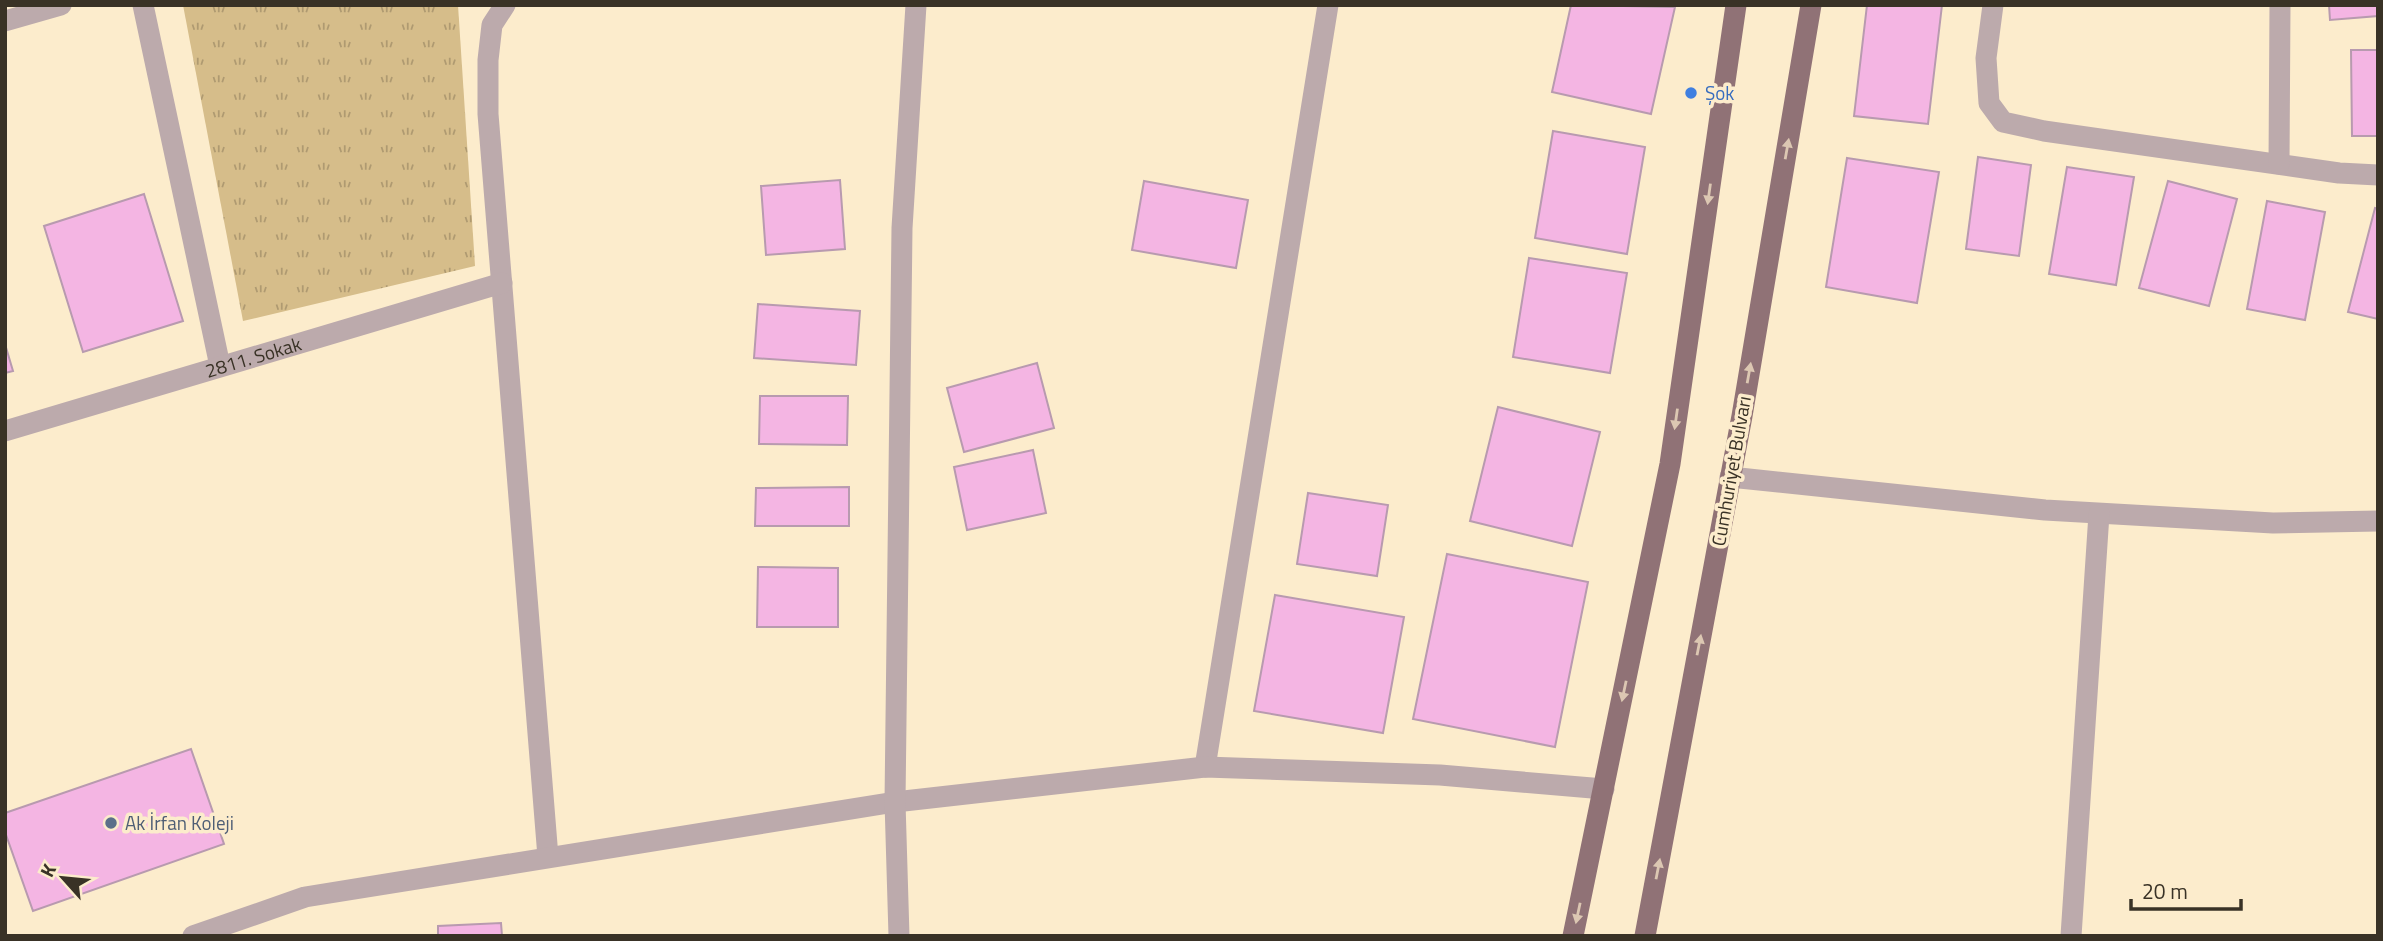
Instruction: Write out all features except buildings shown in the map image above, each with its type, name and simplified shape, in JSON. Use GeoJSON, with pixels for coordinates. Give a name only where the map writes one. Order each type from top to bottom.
{"type":"FeatureCollection","features":[{"type":"Feature","properties":{"kind":"main road"},"geometry":{"type":"LineString","coordinates":[[1573,936],[1670,464],[1736,5]]}},
{"type":"Feature","properties":{"kind":"main road","name":"Cumhuriyet Bulvarı"},"geometry":{"type":"LineString","coordinates":[[1645,936],[1730,477],[1811,5]]}},
{"type":"Feature","properties":{"kind":"street"},"geometry":{"type":"LineString","coordinates":[[5,21],[61,5]]}},
{"type":"Feature","properties":{"kind":"street"},"geometry":{"type":"LineString","coordinates":[[143,5],[220,366]]}},
{"type":"Feature","properties":{"kind":"street"},"geometry":{"type":"LineString","coordinates":[[505,5],[492,25],[488,60],[488,114],[548,857]]}},
{"type":"Feature","properties":{"kind":"street"},"geometry":{"type":"LineString","coordinates":[[899,936],[895,802],[902,228],[916,5]]}},
{"type":"Feature","properties":{"kind":"street"},"geometry":{"type":"LineString","coordinates":[[1205,767],[1328,5]]}},
{"type":"Feature","properties":{"kind":"street"},"geometry":{"type":"LineString","coordinates":[[1993,5],[1986,58],[1989,103],[2003,122],[2044,131],[2339,173],[2378,175]]}},
{"type":"Feature","properties":{"kind":"street"},"geometry":{"type":"LineString","coordinates":[[2280,5],[2280,164]]}},
{"type":"Feature","properties":{"kind":"street","name":"2811. Sokak"},"geometry":{"type":"LineString","coordinates":[[5,431],[502,283]]}},
{"type":"Feature","properties":{"kind":"street"},"geometry":{"type":"LineString","coordinates":[[1730,477],[2099,514],[2273,523],[2378,521]]}},
{"type":"Feature","properties":{"kind":"street"},"geometry":{"type":"LineString","coordinates":[[2071,936],[2099,514]]}},
{"type":"Feature","properties":{"kind":"street"},"geometry":{"type":"LineString","coordinates":[[192,936],[304,897],[895,802],[1205,767],[1440,775],[1604,789]]}},
{"type":"Feature","properties":{"kind":"green space"},"geometry":{"type":"Polygon","coordinates":[[[183,5],[458,5],[475,266],[243,321],[183,5]]]}},
{"type":"Feature","properties":{"kind":"place","name":"Şok"},"geometry":{"type":"Point","coordinates":[1691,93]}},
{"type":"Feature","properties":{"kind":"place","name":"Ak İrfan Koleji"},"geometry":{"type":"Point","coordinates":[111,823]}}]}
